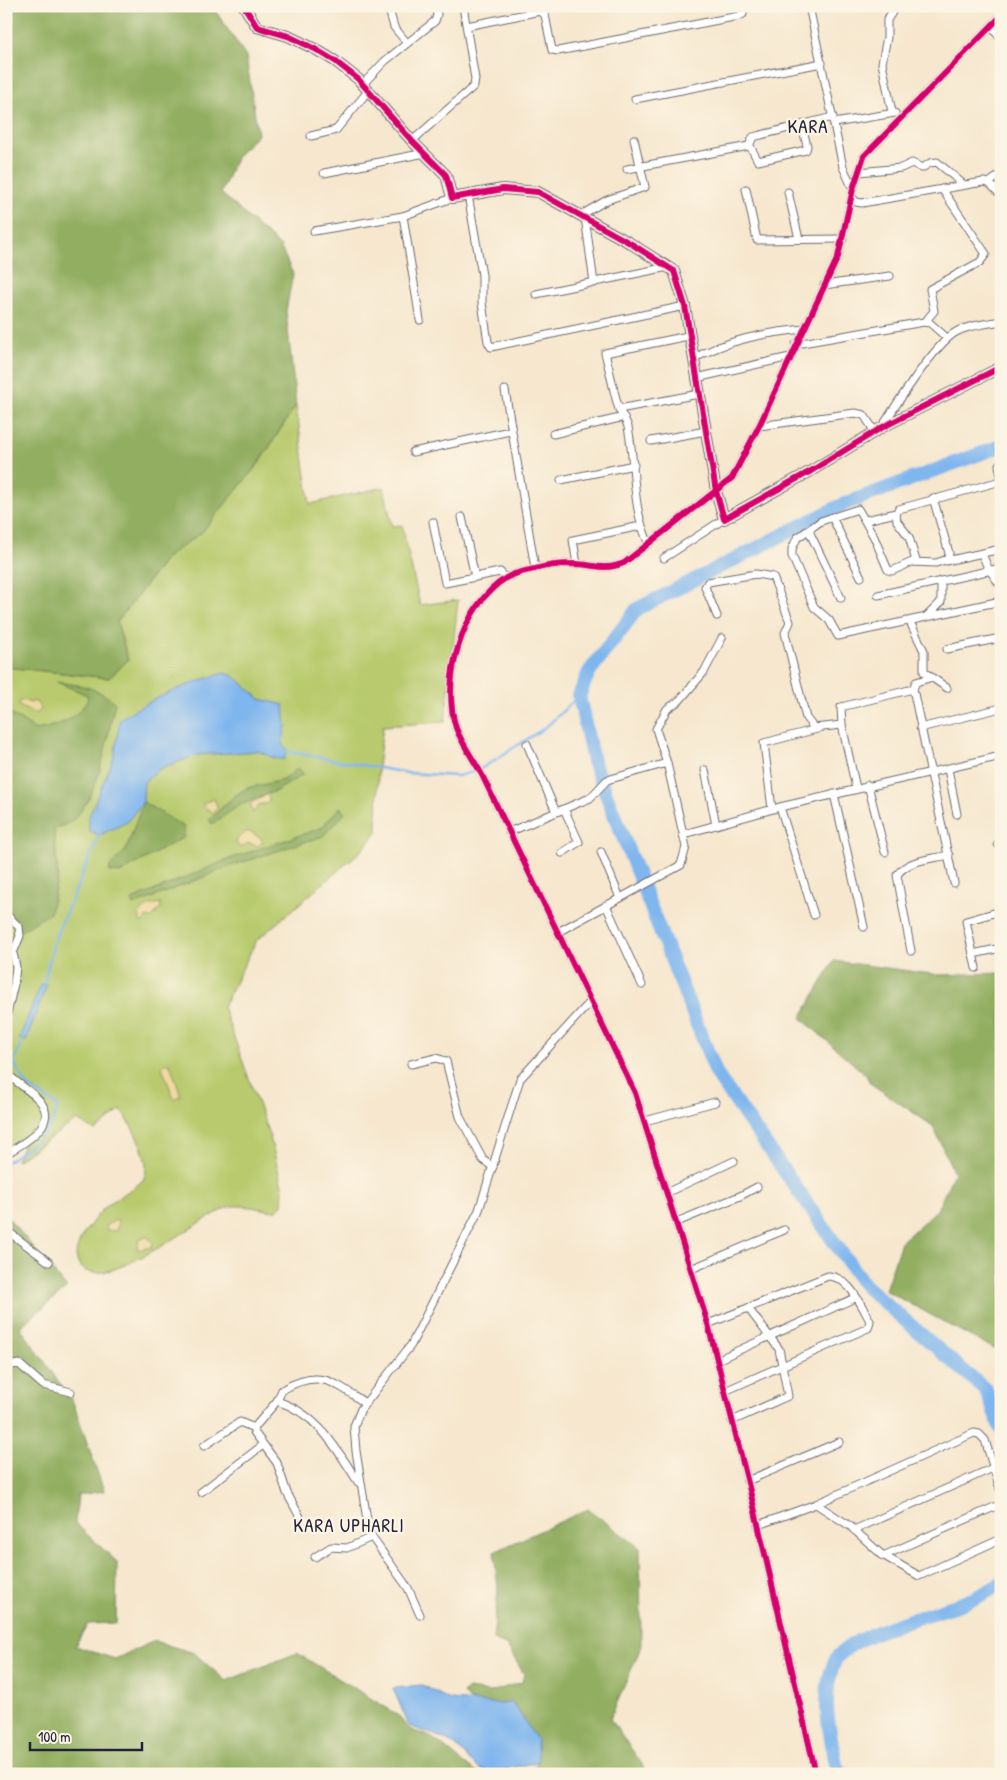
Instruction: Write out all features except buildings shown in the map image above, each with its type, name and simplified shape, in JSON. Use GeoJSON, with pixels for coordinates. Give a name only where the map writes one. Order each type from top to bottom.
{"type":"FeatureCollection","features":[{"type":"Feature","properties":{"kind":"street"},"geometry":{"type":"LineString","coordinates":[[244,6],[257,27],[288,36],[315,49],[337,62],[366,87],[412,141],[446,175],[452,198]]}},
{"type":"Feature","properties":{"kind":"street"},"geometry":{"type":"LineString","coordinates":[[388,6],[395,29],[407,43]]}},
{"type":"Feature","properties":{"kind":"street"},"geometry":{"type":"LineString","coordinates":[[311,136],[336,130],[385,62],[435,21],[437,16],[436,6]]}},
{"type":"Feature","properties":{"kind":"street"},"geometry":{"type":"LineString","coordinates":[[412,141],[474,86],[475,79],[463,6]]}},
{"type":"Feature","properties":{"kind":"street"},"geometry":{"type":"LineString","coordinates":[[519,6],[520,15]]}},
{"type":"Feature","properties":{"kind":"street"},"geometry":{"type":"LineString","coordinates":[[467,26],[543,10],[552,50],[555,52],[739,16],[743,14],[742,7],[755,6]]}},
{"type":"Feature","properties":{"kind":"street"},"geometry":{"type":"LineString","coordinates":[[810,6],[846,176],[856,202],[862,203],[983,182],[989,183],[1001,195]]}},
{"type":"Feature","properties":{"kind":"street"},"geometry":{"type":"LineString","coordinates":[[892,112],[882,63],[887,36],[887,22],[896,6]]}},
{"type":"Feature","properties":{"kind":"street"},"geometry":{"type":"LineString","coordinates":[[816,1774],[748,1481],[708,1324],[668,1192],[628,1075],[482,775],[457,730],[452,712],[450,690],[460,645],[474,612],[496,586],[506,578],[535,568],[577,564],[595,568],[615,567],[633,558],[732,478],[759,426],[838,257],[852,193],[866,152],[1001,16]]}},
{"type":"Feature","properties":{"kind":"street"},"geometry":{"type":"LineString","coordinates":[[991,26],[1001,39]]}},
{"type":"Feature","properties":{"kind":"street"},"geometry":{"type":"LineString","coordinates":[[635,99],[822,63]]}},
{"type":"Feature","properties":{"kind":"street"},"geometry":{"type":"LineString","coordinates":[[802,126],[806,150],[758,161],[750,146],[753,137],[802,126],[833,120],[892,112],[902,114]]}},
{"type":"Feature","properties":{"kind":"street"},"geometry":{"type":"LineString","coordinates":[[583,216],[607,200],[644,188],[634,140]]}},
{"type":"Feature","properties":{"kind":"street"},"geometry":{"type":"LineString","coordinates":[[627,170],[750,146]]}},
{"type":"Feature","properties":{"kind":"street"},"geometry":{"type":"LineString","coordinates":[[324,173],[425,153]]}},
{"type":"Feature","properties":{"kind":"street"},"geometry":{"type":"LineString","coordinates":[[858,172],[901,168],[912,163],[922,168],[936,162],[964,185]]}},
{"type":"Feature","properties":{"kind":"street"},"geometry":{"type":"LineString","coordinates":[[989,183],[1001,174]]}},
{"type":"Feature","properties":{"kind":"street"},"geometry":{"type":"LineString","coordinates":[[314,231],[403,216],[452,198],[468,195],[503,189],[535,191],[583,216],[674,271],[678,278],[685,306],[688,336],[716,491],[724,519]]}},
{"type":"Feature","properties":{"kind":"street"},"geometry":{"type":"LineString","coordinates":[[746,189],[757,240],[843,238]]}},
{"type":"Feature","properties":{"kind":"street"},"geometry":{"type":"LineString","coordinates":[[925,322],[934,311],[930,289],[980,262],[986,254],[942,189]]}},
{"type":"Feature","properties":{"kind":"street"},"geometry":{"type":"LineString","coordinates":[[788,192],[799,239]]}},
{"type":"Feature","properties":{"kind":"street"},"geometry":{"type":"LineString","coordinates":[[468,195],[482,274],[484,316],[488,342],[491,347],[685,306]]}},
{"type":"Feature","properties":{"kind":"street"},"geometry":{"type":"LineString","coordinates":[[403,216],[420,320]]}},
{"type":"Feature","properties":{"kind":"street"},"geometry":{"type":"LineString","coordinates":[[583,216],[594,283]]}},
{"type":"Feature","properties":{"kind":"street"},"geometry":{"type":"LineString","coordinates":[[536,294],[668,267]]}},
{"type":"Feature","properties":{"kind":"street"},"geometry":{"type":"LineString","coordinates":[[824,285],[890,276]]}},
{"type":"Feature","properties":{"kind":"street"},"geometry":{"type":"LineString","coordinates":[[878,430],[947,338],[958,331],[1001,321]]}},
{"type":"Feature","properties":{"kind":"street"},"geometry":{"type":"LineString","coordinates":[[796,344],[925,322],[930,323],[947,338]]}},
{"type":"Feature","properties":{"kind":"street"},"geometry":{"type":"LineString","coordinates":[[692,359],[715,347],[737,340],[771,332],[804,329]]}},
{"type":"Feature","properties":{"kind":"street"},"geometry":{"type":"LineString","coordinates":[[649,544],[641,526],[634,489],[634,465],[628,426],[619,409],[605,353],[688,336]]}},
{"type":"Feature","properties":{"kind":"street"},"geometry":{"type":"LineString","coordinates":[[696,378],[790,357]]}},
{"type":"Feature","properties":{"kind":"street"},"geometry":{"type":"LineString","coordinates":[[664,558],[724,519],[811,471],[878,430],[1001,366]]}},
{"type":"Feature","properties":{"kind":"street"},"geometry":{"type":"LineString","coordinates":[[505,390],[510,431],[535,568]]}},
{"type":"Feature","properties":{"kind":"street"},"geometry":{"type":"LineString","coordinates":[[619,409],[699,394]]}},
{"type":"Feature","properties":{"kind":"street"},"geometry":{"type":"LineString","coordinates":[[759,426],[854,413],[864,415],[878,430]]}},
{"type":"Feature","properties":{"kind":"street"},"geometry":{"type":"LineString","coordinates":[[553,434],[624,417]]}},
{"type":"Feature","properties":{"kind":"street"},"geometry":{"type":"LineString","coordinates":[[413,452],[510,431]]}},
{"type":"Feature","properties":{"kind":"street"},"geometry":{"type":"LineString","coordinates":[[651,441],[706,431]]}},
{"type":"Feature","properties":{"kind":"street"},"geometry":{"type":"LineString","coordinates":[[1001,463],[998,467],[1001,475]]}},
{"type":"Feature","properties":{"kind":"street"},"geometry":{"type":"LineString","coordinates":[[561,480],[634,465]]}},
{"type":"Feature","properties":{"kind":"street"},"geometry":{"type":"LineString","coordinates":[[866,520],[896,513],[907,505],[1001,481]]}},
{"type":"Feature","properties":{"kind":"street"},"geometry":{"type":"LineString","coordinates":[[933,498],[949,554],[946,561]]}},
{"type":"Feature","properties":{"kind":"street"},"geometry":{"type":"LineString","coordinates":[[1001,549],[936,563],[916,561],[892,571],[888,570],[866,520],[858,509],[821,521],[795,540],[792,555],[816,610],[829,620],[836,635],[910,622],[1001,601]]}},
{"type":"Feature","properties":{"kind":"street"},"geometry":{"type":"LineString","coordinates":[[896,513],[897,522],[909,537],[916,561]]}},
{"type":"Feature","properties":{"kind":"street"},"geometry":{"type":"LineString","coordinates":[[462,517],[475,577]]}},
{"type":"Feature","properties":{"kind":"street"},"geometry":{"type":"LineString","coordinates":[[832,517],[860,578]]}},
{"type":"Feature","properties":{"kind":"street"},"geometry":{"type":"LineString","coordinates":[[433,522],[444,582],[500,572],[506,578]]}},
{"type":"Feature","properties":{"kind":"street"},"geometry":{"type":"LineString","coordinates":[[577,564],[573,540],[641,526]]}},
{"type":"Feature","properties":{"kind":"street"},"geometry":{"type":"LineString","coordinates":[[809,531],[841,598]]}},
{"type":"Feature","properties":{"kind":"street"},"geometry":{"type":"LineString","coordinates":[[982,554],[989,571],[1001,586]]}},
{"type":"Feature","properties":{"kind":"street"},"geometry":{"type":"LineString","coordinates":[[878,595],[1001,568]]}},
{"type":"Feature","properties":{"kind":"street"},"geometry":{"type":"LineString","coordinates":[[717,616],[705,587],[708,582],[761,574],[774,579],[790,622],[785,633],[805,716],[811,726],[817,729]]}},
{"type":"Feature","properties":{"kind":"street"},"geometry":{"type":"LineString","coordinates":[[923,619],[940,604],[940,581]]}},
{"type":"Feature","properties":{"kind":"street"},"geometry":{"type":"LineString","coordinates":[[910,622],[924,651],[922,668],[929,678],[946,688]]}},
{"type":"Feature","properties":{"kind":"street"},"geometry":{"type":"LineString","coordinates":[[558,932],[681,865],[686,854],[684,834],[667,763],[656,730],[667,709],[680,701],[704,672],[722,638]]}},
{"type":"Feature","properties":{"kind":"street"},"geometry":{"type":"LineString","coordinates":[[947,649],[1001,638]]}},
{"type":"Feature","properties":{"kind":"street"},"geometry":{"type":"LineString","coordinates":[[929,678],[916,682],[913,689],[954,883]]}},
{"type":"Feature","properties":{"kind":"street"},"geometry":{"type":"LineString","coordinates":[[856,788],[842,725],[842,706],[913,689]]}},
{"type":"Feature","properties":{"kind":"street"},"geometry":{"type":"LineString","coordinates":[[920,728],[1001,708]]}},
{"type":"Feature","properties":{"kind":"street"},"geometry":{"type":"LineString","coordinates":[[772,809],[764,743],[817,729],[842,725]]}},
{"type":"Feature","properties":{"kind":"street"},"geometry":{"type":"LineString","coordinates":[[527,744],[556,812]]}},
{"type":"Feature","properties":{"kind":"street"},"geometry":{"type":"LineString","coordinates":[[684,834],[780,806],[1001,756]]}},
{"type":"Feature","properties":{"kind":"street"},"geometry":{"type":"LineString","coordinates":[[509,832],[590,798],[607,780],[667,763]]}},
{"type":"Feature","properties":{"kind":"street"},"geometry":{"type":"LineString","coordinates":[[948,769],[957,814]]}},
{"type":"Feature","properties":{"kind":"street"},"geometry":{"type":"LineString","coordinates":[[705,770],[716,825]]}},
{"type":"Feature","properties":{"kind":"street"},"geometry":{"type":"LineString","coordinates":[[868,785],[886,852]]}},
{"type":"Feature","properties":{"kind":"street"},"geometry":{"type":"LineString","coordinates":[[834,794],[864,927]]}},
{"type":"Feature","properties":{"kind":"street"},"geometry":{"type":"LineString","coordinates":[[780,806],[814,915]]}},
{"type":"Feature","properties":{"kind":"street"},"geometry":{"type":"LineString","coordinates":[[562,854],[579,842],[564,809]]}},
{"type":"Feature","properties":{"kind":"street"},"geometry":{"type":"LineString","coordinates":[[601,852],[620,898]]}},
{"type":"Feature","properties":{"kind":"street"},"geometry":{"type":"LineString","coordinates":[[910,951],[898,875],[904,868],[926,858],[949,855]]}},
{"type":"Feature","properties":{"kind":"street"},"geometry":{"type":"LineString","coordinates":[[606,905],[642,985]]}},
{"type":"Feature","properties":{"kind":"street"},"geometry":{"type":"LineString","coordinates":[[976,968],[966,921],[1001,911]]}},
{"type":"Feature","properties":{"kind":"street"},"geometry":{"type":"LineString","coordinates":[[6,914],[19,927],[20,936],[13,953],[16,967],[6,1018]]}},
{"type":"Feature","properties":{"kind":"street"},"geometry":{"type":"LineString","coordinates":[[973,954],[1001,948]]}},
{"type":"Feature","properties":{"kind":"street"},"geometry":{"type":"LineString","coordinates":[[420,1615],[408,1588],[372,1536],[360,1485],[354,1426],[356,1418],[411,1345],[479,1210],[518,1084],[524,1073],[591,1001]]}},
{"type":"Feature","properties":{"kind":"street"},"geometry":{"type":"LineString","coordinates":[[411,1064],[436,1058],[446,1061],[460,1117],[483,1160],[493,1168]]}},
{"type":"Feature","properties":{"kind":"street"},"geometry":{"type":"LineString","coordinates":[[6,1072],[15,1082],[38,1098],[46,1109],[46,1120],[33,1138],[6,1154]]}},
{"type":"Feature","properties":{"kind":"street"},"geometry":{"type":"LineString","coordinates":[[644,1121],[714,1102]]}},
{"type":"Feature","properties":{"kind":"street"},"geometry":{"type":"LineString","coordinates":[[668,1192],[734,1161]]}},
{"type":"Feature","properties":{"kind":"street"},"geometry":{"type":"LineString","coordinates":[[677,1222],[727,1202],[757,1187]]}},
{"type":"Feature","properties":{"kind":"street"},"geometry":{"type":"LineString","coordinates":[[6,1230],[49,1262]]}},
{"type":"Feature","properties":{"kind":"street"},"geometry":{"type":"LineString","coordinates":[[691,1269],[784,1230]]}},
{"type":"Feature","properties":{"kind":"street"},"geometry":{"type":"LineString","coordinates":[[708,1324],[828,1276],[842,1279],[870,1321],[870,1326],[725,1391]]}},
{"type":"Feature","properties":{"kind":"street"},"geometry":{"type":"LineString","coordinates":[[717,1360],[855,1298]]}},
{"type":"Feature","properties":{"kind":"street"},"geometry":{"type":"LineString","coordinates":[[732,1420],[788,1397],[779,1349],[748,1308]]}},
{"type":"Feature","properties":{"kind":"street"},"geometry":{"type":"LineString","coordinates":[[6,1366],[19,1364],[43,1385],[71,1392]]}},
{"type":"Feature","properties":{"kind":"street"},"geometry":{"type":"LineString","coordinates":[[254,1428],[277,1401],[282,1390],[297,1382],[315,1377],[331,1380],[366,1403]]}},
{"type":"Feature","properties":{"kind":"street"},"geometry":{"type":"LineString","coordinates":[[277,1401],[299,1410],[318,1424],[360,1485]]}},
{"type":"Feature","properties":{"kind":"street"},"geometry":{"type":"LineString","coordinates":[[204,1446],[240,1422],[254,1428]]}},
{"type":"Feature","properties":{"kind":"street"},"geometry":{"type":"LineString","coordinates":[[254,1428],[254,1432],[277,1463],[287,1492],[300,1517]]}},
{"type":"Feature","properties":{"kind":"street"},"geometry":{"type":"LineString","coordinates":[[758,1525],[816,1504],[974,1433],[984,1438],[1001,1492]]}},
{"type":"Feature","properties":{"kind":"street"},"geometry":{"type":"LineString","coordinates":[[748,1481],[838,1442]]}},
{"type":"Feature","properties":{"kind":"street"},"geometry":{"type":"LineString","coordinates":[[201,1492],[264,1445]]}},
{"type":"Feature","properties":{"kind":"street"},"geometry":{"type":"LineString","coordinates":[[854,1530],[994,1467]]}},
{"type":"Feature","properties":{"kind":"street"},"geometry":{"type":"LineString","coordinates":[[816,1504],[854,1530],[868,1545],[883,1556],[921,1576],[1001,1539]]}},
{"type":"Feature","properties":{"kind":"street"},"geometry":{"type":"LineString","coordinates":[[883,1556],[1001,1504]]}},
{"type":"Feature","properties":{"kind":"street"},"geometry":{"type":"LineString","coordinates":[[315,1557],[332,1547],[348,1548],[372,1536]]}},
{"type":"Feature","properties":{"kind":"green space"},"geometry":{"type":"Polygon","coordinates":[[[6,6],[156,6],[157,10],[212,6],[246,56],[258,135],[237,156],[221,193],[280,246],[293,274],[286,311],[296,405],[259,463],[202,532],[168,556],[117,622],[128,660],[109,678],[6,667],[6,6]]]}},
{"type":"Feature","properties":{"kind":"green space"},"geometry":{"type":"Polygon","coordinates":[[[296,405],[310,504],[384,487],[392,526],[402,525],[420,605],[458,600],[445,722],[383,726],[378,767],[377,832],[362,850],[256,941],[223,1007],[270,1137],[283,1190],[282,1205],[276,1211],[234,1206],[221,1211],[127,1264],[104,1272],[87,1271],[76,1257],[81,1238],[104,1208],[141,1182],[145,1175],[146,1166],[141,1146],[121,1110],[95,1131],[77,1120],[16,1161],[31,1129],[25,1136],[6,1149],[6,667],[109,678],[128,660],[117,622],[168,556],[202,532],[259,463],[296,405]]]}},
{"type":"Feature","properties":{"kind":"green space"},"geometry":{"type":"Polygon","coordinates":[[[57,682],[95,690],[115,703],[102,762],[92,791],[77,816],[54,830],[58,876],[50,913],[21,931],[6,915],[6,711],[36,730],[66,721],[77,713],[88,700],[87,695],[57,682]]]}},
{"type":"Feature","properties":{"kind":"green space"},"geometry":{"type":"Polygon","coordinates":[[[298,768],[304,774],[278,790],[240,805],[212,824],[209,820],[234,796],[247,788],[283,780],[298,768]]]}},
{"type":"Feature","properties":{"kind":"green space"},"geometry":{"type":"Polygon","coordinates":[[[143,802],[184,827],[184,837],[120,873],[110,872],[110,866],[126,850],[143,802]]]}},
{"type":"Feature","properties":{"kind":"green space"},"geometry":{"type":"Polygon","coordinates":[[[340,807],[345,814],[323,836],[231,866],[134,905],[132,900],[229,859],[321,828],[340,807]]]}},
{"type":"Feature","properties":{"kind":"green space"},"geometry":{"type":"Polygon","coordinates":[[[834,961],[940,975],[1001,973],[1001,1353],[885,1290],[901,1242],[937,1210],[954,1173],[933,1126],[870,1083],[866,1075],[801,1018],[834,961]]]}},
{"type":"Feature","properties":{"kind":"green space"},"geometry":{"type":"Polygon","coordinates":[[[6,1215],[67,1288],[20,1327],[73,1402],[104,1491],[78,1495],[75,1523],[117,1562],[116,1623],[88,1624],[75,1646],[115,1659],[154,1641],[194,1653],[226,1681],[297,1653],[398,1715],[412,1730],[429,1736],[480,1774],[6,1774],[6,1215]]]}},
{"type":"Feature","properties":{"kind":"green space"},"geometry":{"type":"Polygon","coordinates":[[[588,1509],[640,1548],[641,1647],[610,1719],[649,1774],[530,1774],[538,1762],[504,1704],[476,1702],[466,1697],[463,1693],[468,1689],[491,1692],[522,1682],[524,1674],[506,1645],[493,1640],[498,1590],[494,1552],[588,1509]]]}},
{"type":"Feature","properties":{"kind":"sand"},"geometry":{"type":"Polygon","coordinates":[[[23,700],[30,703],[35,701],[41,709],[38,713],[33,713],[19,706],[18,703],[23,700]]]}},
{"type":"Feature","properties":{"kind":"sand"},"geometry":{"type":"Polygon","coordinates":[[[268,794],[269,800],[266,804],[260,804],[253,813],[250,804],[268,794]]]}},
{"type":"Feature","properties":{"kind":"sand"},"geometry":{"type":"Polygon","coordinates":[[[214,799],[218,808],[213,812],[205,808],[203,803],[214,799]]]}},
{"type":"Feature","properties":{"kind":"sand"},"geometry":{"type":"Polygon","coordinates":[[[246,832],[251,832],[262,839],[262,843],[258,846],[248,843],[241,847],[237,846],[237,839],[246,832]]]}},
{"type":"Feature","properties":{"kind":"sand"},"geometry":{"type":"Polygon","coordinates":[[[160,903],[161,907],[152,918],[146,917],[144,922],[141,923],[139,914],[148,906],[160,903]]]}},
{"type":"Feature","properties":{"kind":"sand"},"geometry":{"type":"Polygon","coordinates":[[[166,1063],[170,1064],[181,1095],[174,1099],[162,1067],[166,1063]]]}},
{"type":"Feature","properties":{"kind":"sand"},"geometry":{"type":"Polygon","coordinates":[[[117,1220],[119,1224],[115,1231],[106,1230],[106,1225],[117,1220]]]}},
{"type":"Feature","properties":{"kind":"sand"},"geometry":{"type":"Polygon","coordinates":[[[146,1236],[153,1242],[152,1247],[137,1250],[139,1239],[146,1236]]]}},
{"type":"Feature","properties":{"kind":"water"},"geometry":{"type":"Polygon","coordinates":[[[224,673],[234,676],[260,699],[284,705],[286,726],[282,745],[287,749],[284,760],[258,751],[198,755],[161,768],[144,782],[143,802],[127,822],[100,835],[89,831],[89,816],[114,757],[120,719],[144,704],[170,692],[224,673]]]}},
{"type":"Feature","properties":{"kind":"water"},"geometry":{"type":"Polygon","coordinates":[[[41,984],[47,984],[26,1041],[19,1039],[41,984]]]}},
{"type":"Feature","properties":{"kind":"water"},"geometry":{"type":"Polygon","coordinates":[[[422,1685],[450,1700],[504,1704],[512,1702],[537,1740],[538,1762],[506,1769],[505,1774],[484,1771],[446,1740],[409,1726],[393,1688],[422,1685]]]}},
{"type":"Feature","properties":{"kind":"waterway"},"geometry":{"type":"LineString","coordinates":[[1001,446],[844,504],[637,609],[589,672],[579,696],[593,761],[717,1075],[865,1286],[986,1390],[1001,1429]]}},
{"type":"Feature","properties":{"kind":"waterway"},"geometry":{"type":"LineString","coordinates":[[284,751],[407,773],[458,776],[479,770],[546,727],[579,696]]}},
{"type":"Feature","properties":{"kind":"waterway"},"geometry":{"type":"LineString","coordinates":[[43,987],[55,938],[100,833]]}},
{"type":"Feature","properties":{"kind":"waterway"},"geometry":{"type":"LineString","coordinates":[[6,1162],[45,1133],[58,1107],[29,1086],[19,1073],[14,1062],[23,1039]]}},
{"type":"Feature","properties":{"kind":"waterway"},"geometry":{"type":"LineString","coordinates":[[840,1774],[836,1765],[831,1740],[827,1702],[830,1676],[834,1663],[842,1652],[874,1633],[970,1600],[1001,1584]]}},
{"type":"Feature","properties":{"kind":"cycle path"},"geometry":{"type":"LineString","coordinates":[[244,6],[257,27],[288,36],[315,49],[335,61],[358,79],[412,141],[446,175],[452,198],[503,189],[538,192],[630,243],[674,271],[685,306],[716,491],[724,519],[811,471],[881,428],[1001,367]]}},
{"type":"Feature","properties":{"kind":"cycle path"},"geometry":{"type":"LineString","coordinates":[[816,1774],[754,1507],[708,1324],[635,1093],[482,775],[456,728],[452,709],[453,667],[466,625],[477,606],[490,591],[506,578],[520,572],[550,566],[576,564],[611,567],[624,563],[732,478],[759,426],[838,257],[853,189],[864,156],[1001,16]]}},
{"type":"Feature","properties":{"kind":"district","name":"KARA"},"geometry":{"type":"Point","coordinates":[808,126]}},
{"type":"Feature","properties":{"kind":"district","name":"KARA UPHARLI"},"geometry":{"type":"Point","coordinates":[349,1525]}}]}
